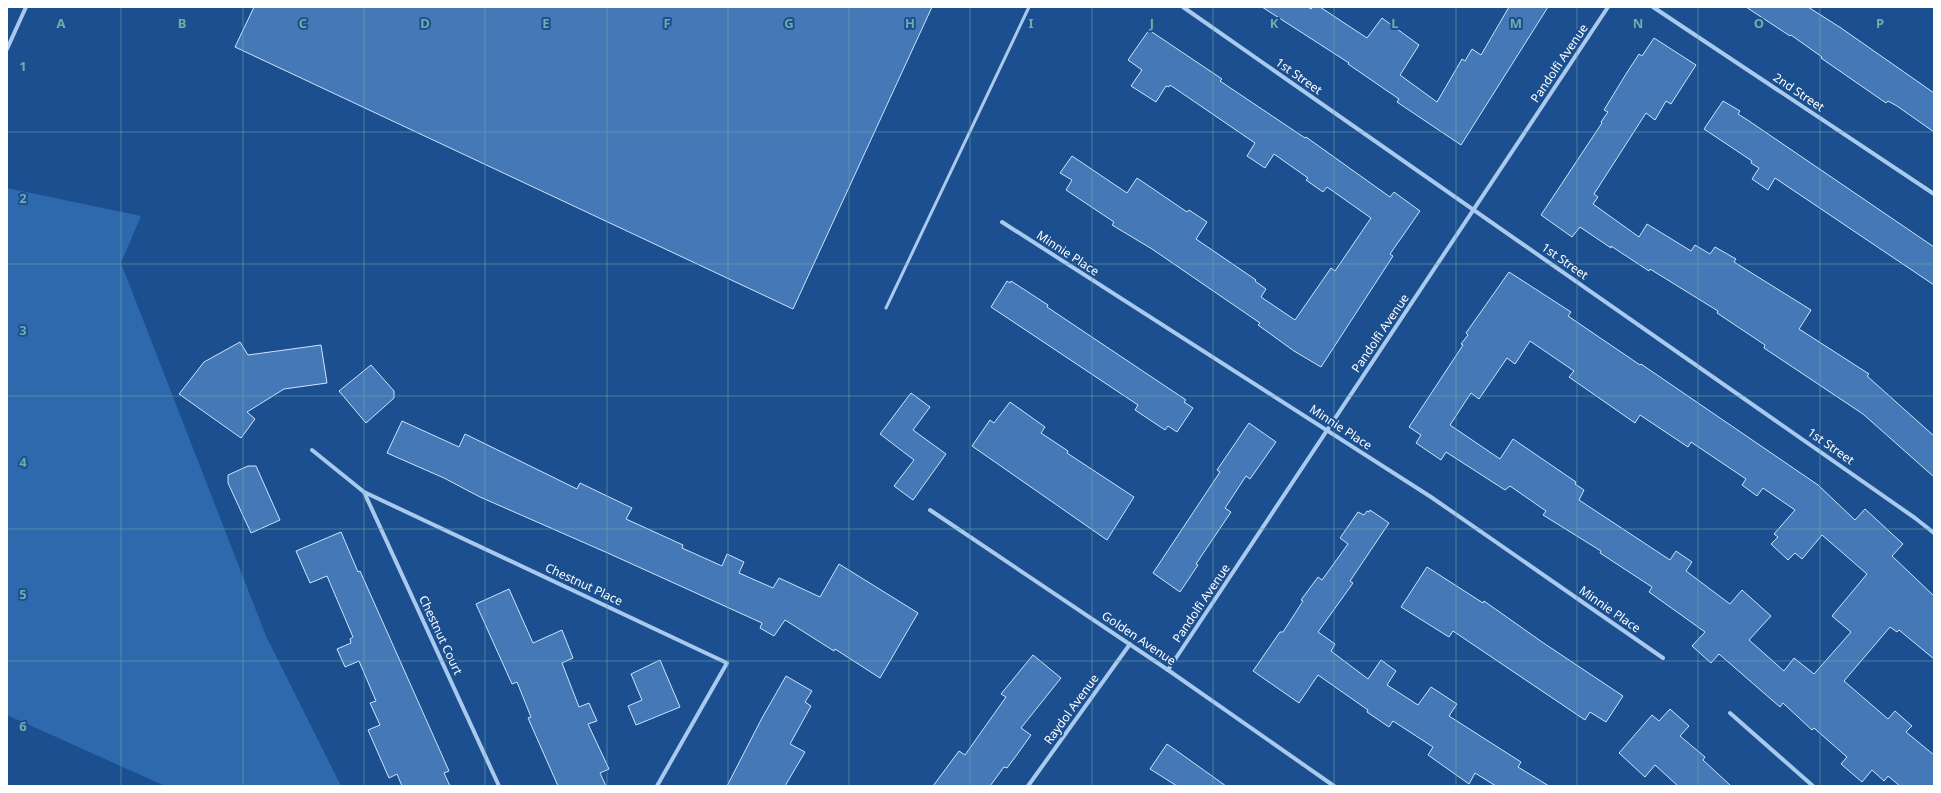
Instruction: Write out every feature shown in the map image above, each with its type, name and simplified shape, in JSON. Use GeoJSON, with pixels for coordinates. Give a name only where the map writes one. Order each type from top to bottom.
{"type":"FeatureCollection","features":[{"type":"Feature","properties":{"kind":"street"},"geometry":{"type":"LineString","coordinates":[[7,49],[26,7]]}},
{"type":"Feature","properties":{"kind":"street","name":"1st Street"},"geometry":{"type":"LineString","coordinates":[[1183,7],[1915,518],[1934,533]]}},
{"type":"Feature","properties":{"kind":"street","name":"Pandolfi Avenue"},"geometry":{"type":"LineString","coordinates":[[1168,670],[1608,7]]}},
{"type":"Feature","properties":{"kind":"street","name":"2nd Street"},"geometry":{"type":"LineString","coordinates":[[1653,7],[1934,194]]}},
{"type":"Feature","properties":{"kind":"street","name":"Minnie Place"},"geometry":{"type":"LineString","coordinates":[[1002,222],[1431,497],[1663,658]]}},
{"type":"Feature","properties":{"kind":"street","name":"Chestnut Place"},"geometry":{"type":"LineString","coordinates":[[312,450],[364,492],[727,663],[657,786]]}},
{"type":"Feature","properties":{"kind":"street","name":"Chestnut Court"},"geometry":{"type":"LineString","coordinates":[[364,492],[499,786]]}},
{"type":"Feature","properties":{"kind":"street","name":"Golden Avenue"},"geometry":{"type":"LineString","coordinates":[[930,510],[1130,644],[1334,786]]}},
{"type":"Feature","properties":{"kind":"street","name":"Raydol Avenue"},"geometry":{"type":"LineString","coordinates":[[1028,786],[1130,644]]}},
{"type":"Feature","properties":{"kind":"street"},"geometry":{"type":"LineString","coordinates":[[1730,713],[1813,786]]}},
{"type":"Feature","properties":{"kind":"lane"},"geometry":{"type":"LineString","coordinates":[[886,308],[1029,7]]}},
{"type":"Feature","properties":{"kind":"shaded area"},"geometry":{"type":"Polygon","coordinates":[[[7,188],[141,216],[121,263],[266,636],[341,786],[165,786],[7,715],[7,188]]]}},
{"type":"Feature","properties":{"kind":"building"},"geometry":{"type":"Polygon","coordinates":[[[254,7],[932,7],[793,309],[235,47],[254,7]]]}},
{"type":"Feature","properties":{"kind":"building"},"geometry":{"type":"Polygon","coordinates":[[[1262,7],[1308,7],[1311,9],[1313,7],[1320,7],[1367,38],[1382,18],[1419,45],[1400,75],[1437,102],[1462,59],[1465,61],[1472,49],[1481,55],[1509,7],[1548,7],[1461,145],[1397,102],[1399,99],[1348,64],[1349,63],[1262,7]]]}},
{"type":"Feature","properties":{"kind":"building"},"geometry":{"type":"Polygon","coordinates":[[[1746,7],[1808,7],[1841,28],[1934,93],[1934,132],[1897,106],[1888,101],[1886,103],[1821,58],[1822,57],[1791,35],[1790,36],[1746,7]]]}},
{"type":"Feature","properties":{"kind":"building"},"geometry":{"type":"Polygon","coordinates":[[[1149,30],[1222,79],[1220,81],[1305,138],[1306,137],[1390,197],[1394,192],[1420,211],[1390,254],[1393,256],[1321,367],[1294,351],[1258,325],[1260,323],[1152,249],[1112,225],[1114,222],[1066,190],[1072,180],[1060,173],[1072,156],[1127,193],[1137,178],[1187,212],[1189,210],[1207,222],[1196,239],[1256,280],[1255,281],[1266,289],[1261,297],[1295,320],[1331,268],[1335,271],[1371,218],[1327,187],[1323,192],[1306,180],[1308,178],[1274,154],[1265,168],[1247,156],[1255,143],[1170,85],[1169,87],[1166,86],[1156,102],[1131,86],[1142,70],[1128,60],[1149,30]]]}},
{"type":"Feature","properties":{"kind":"building"},"geometry":{"type":"Polygon","coordinates":[[[1654,38],[1696,65],[1671,104],[1666,101],[1655,120],[1646,113],[1594,194],[1598,197],[1593,204],[1639,237],[1647,224],[1691,251],[1695,245],[1710,254],[1715,247],[1736,259],[1734,262],[1811,310],[1799,329],[1869,374],[1867,376],[1934,436],[1934,477],[1863,414],[1764,348],[1765,345],[1717,313],[1718,311],[1650,269],[1649,271],[1611,246],[1611,248],[1580,227],[1572,237],[1541,215],[1602,123],[1601,122],[1608,112],[1604,110],[1626,74],[1639,54],[1642,56],[1654,38]]]}},
{"type":"Feature","properties":{"kind":"building"},"geometry":{"type":"Polygon","coordinates":[[[1723,101],[1740,111],[1738,114],[1934,247],[1934,285],[1775,178],[1768,190],[1752,179],[1759,168],[1751,163],[1752,161],[1704,129],[1723,101]]]}},
{"type":"Feature","properties":{"kind":"building"},"geometry":{"type":"Polygon","coordinates":[[[1509,272],[1571,312],[1568,316],[1818,485],[1855,520],[1865,509],[1903,544],[1892,556],[1934,596],[1934,659],[1899,630],[1897,632],[1890,627],[1844,681],[1888,719],[1895,711],[1912,726],[1906,732],[1934,755],[1934,786],[1900,786],[1888,776],[1884,781],[1872,770],[1862,782],[1841,764],[1847,757],[1814,728],[1812,730],[1783,703],[1780,707],[1719,654],[1711,663],[1692,646],[1705,632],[1649,592],[1652,587],[1600,553],[1601,551],[1543,515],[1546,511],[1510,486],[1505,490],[1446,452],[1441,460],[1416,443],[1421,435],[1409,427],[1463,345],[1461,344],[1468,335],[1466,333],[1509,272]],[[1530,341],[1515,364],[1507,358],[1479,399],[1471,393],[1450,425],[1500,459],[1513,439],[1576,482],[1575,484],[1584,490],[1579,500],[1670,560],[1676,551],[1692,562],[1686,571],[1730,604],[1742,590],[1771,616],[1749,640],[1784,671],[1794,658],[1814,674],[1851,632],[1832,616],[1867,574],[1822,535],[1802,559],[1795,553],[1788,560],[1771,544],[1778,537],[1774,534],[1795,510],[1763,488],[1757,496],[1742,485],[1746,479],[1691,442],[1688,447],[1640,415],[1635,423],[1569,377],[1574,371],[1530,341]]]}},
{"type":"Feature","properties":{"kind":"building"},"geometry":{"type":"Polygon","coordinates":[[[1007,281],[1010,283],[1011,281],[1048,305],[1047,307],[1186,400],[1184,402],[1193,408],[1177,432],[1168,426],[1165,430],[1135,410],[1138,405],[991,307],[1007,281]]]}},
{"type":"Feature","properties":{"kind":"building"},"geometry":{"type":"Polygon","coordinates":[[[240,342],[248,355],[321,345],[327,383],[284,389],[247,412],[255,419],[241,438],[179,394],[204,362],[240,342]]]}},
{"type":"Feature","properties":{"kind":"building"},"geometry":{"type":"Polygon","coordinates":[[[371,365],[394,391],[394,398],[366,423],[339,391],[371,365]]]}},
{"type":"Feature","properties":{"kind":"building"},"geometry":{"type":"Polygon","coordinates":[[[911,393],[930,407],[913,430],[946,454],[913,500],[894,486],[914,460],[880,434],[911,393]]]}},
{"type":"Feature","properties":{"kind":"building"},"geometry":{"type":"Polygon","coordinates":[[[1010,402],[1045,427],[1041,433],[1068,451],[1067,453],[1134,497],[1107,540],[972,446],[990,420],[994,423],[1010,402]]]}},
{"type":"Feature","properties":{"kind":"building"},"geometry":{"type":"Polygon","coordinates":[[[402,421],[459,447],[465,434],[577,489],[580,483],[632,508],[626,519],[683,545],[682,548],[722,566],[727,554],[744,562],[739,573],[773,588],[779,578],[820,597],[839,564],[918,613],[880,678],[835,649],[834,651],[785,620],[774,636],[760,628],[762,623],[480,497],[444,478],[387,453],[402,421]]]}},
{"type":"Feature","properties":{"kind":"building"},"geometry":{"type":"Polygon","coordinates":[[[1249,423],[1276,442],[1250,479],[1246,476],[1225,508],[1231,512],[1196,564],[1198,565],[1180,592],[1153,573],[1220,472],[1217,470],[1249,423]]]}},
{"type":"Feature","properties":{"kind":"building"},"geometry":{"type":"Polygon","coordinates":[[[248,466],[256,466],[280,520],[251,533],[228,483],[228,475],[248,466]]]}},
{"type":"Feature","properties":{"kind":"building"},"geometry":{"type":"Polygon","coordinates":[[[1370,510],[1389,523],[1350,581],[1353,583],[1318,632],[1335,644],[1331,651],[1368,679],[1381,660],[1396,671],[1387,685],[1418,705],[1431,687],[1457,704],[1449,716],[1521,762],[1518,767],[1549,786],[1496,786],[1475,773],[1469,784],[1428,755],[1433,747],[1393,721],[1389,727],[1367,712],[1368,710],[1318,675],[1299,703],[1253,671],[1280,632],[1283,632],[1303,601],[1301,600],[1318,577],[1322,580],[1348,544],[1340,538],[1358,512],[1364,515],[1370,510]]]}},
{"type":"Feature","properties":{"kind":"building"},"geometry":{"type":"Polygon","coordinates":[[[341,532],[358,572],[360,571],[449,771],[444,773],[450,786],[402,786],[397,774],[389,778],[368,730],[380,725],[370,703],[376,701],[359,661],[345,667],[337,649],[351,643],[350,639],[353,637],[327,576],[310,583],[296,551],[341,532]]]}},
{"type":"Feature","properties":{"kind":"building"},"geometry":{"type":"Polygon","coordinates":[[[1427,567],[1483,603],[1484,601],[1623,696],[1606,722],[1590,712],[1585,720],[1453,631],[1449,637],[1401,607],[1427,567]]]}},
{"type":"Feature","properties":{"kind":"building"},"geometry":{"type":"Polygon","coordinates":[[[509,589],[533,643],[562,630],[573,658],[562,663],[579,707],[589,703],[597,721],[588,724],[609,769],[600,773],[606,786],[558,786],[528,718],[531,717],[517,682],[512,684],[476,604],[509,589]]]}},
{"type":"Feature","properties":{"kind":"building"},"geometry":{"type":"Polygon","coordinates":[[[1033,655],[1061,678],[1021,728],[1031,735],[1007,768],[1004,767],[990,786],[933,786],[959,751],[965,755],[1006,697],[1001,694],[1033,655]]]}},
{"type":"Feature","properties":{"kind":"building"},"geometry":{"type":"Polygon","coordinates":[[[660,660],[680,707],[636,725],[628,706],[642,700],[631,674],[660,660]]]}},
{"type":"Feature","properties":{"kind":"building"},"geometry":{"type":"Polygon","coordinates":[[[786,676],[812,691],[805,702],[811,706],[790,744],[805,752],[785,786],[727,786],[762,718],[786,676]]]}},
{"type":"Feature","properties":{"kind":"building"},"geometry":{"type":"Polygon","coordinates":[[[1670,709],[1689,726],[1680,736],[1705,757],[1703,760],[1731,786],[1678,786],[1655,765],[1645,777],[1619,753],[1652,715],[1659,721],[1670,709]]]}},
{"type":"Feature","properties":{"kind":"building"},"geometry":{"type":"Polygon","coordinates":[[[1167,744],[1226,786],[1177,786],[1150,769],[1167,744]]]}}]}
